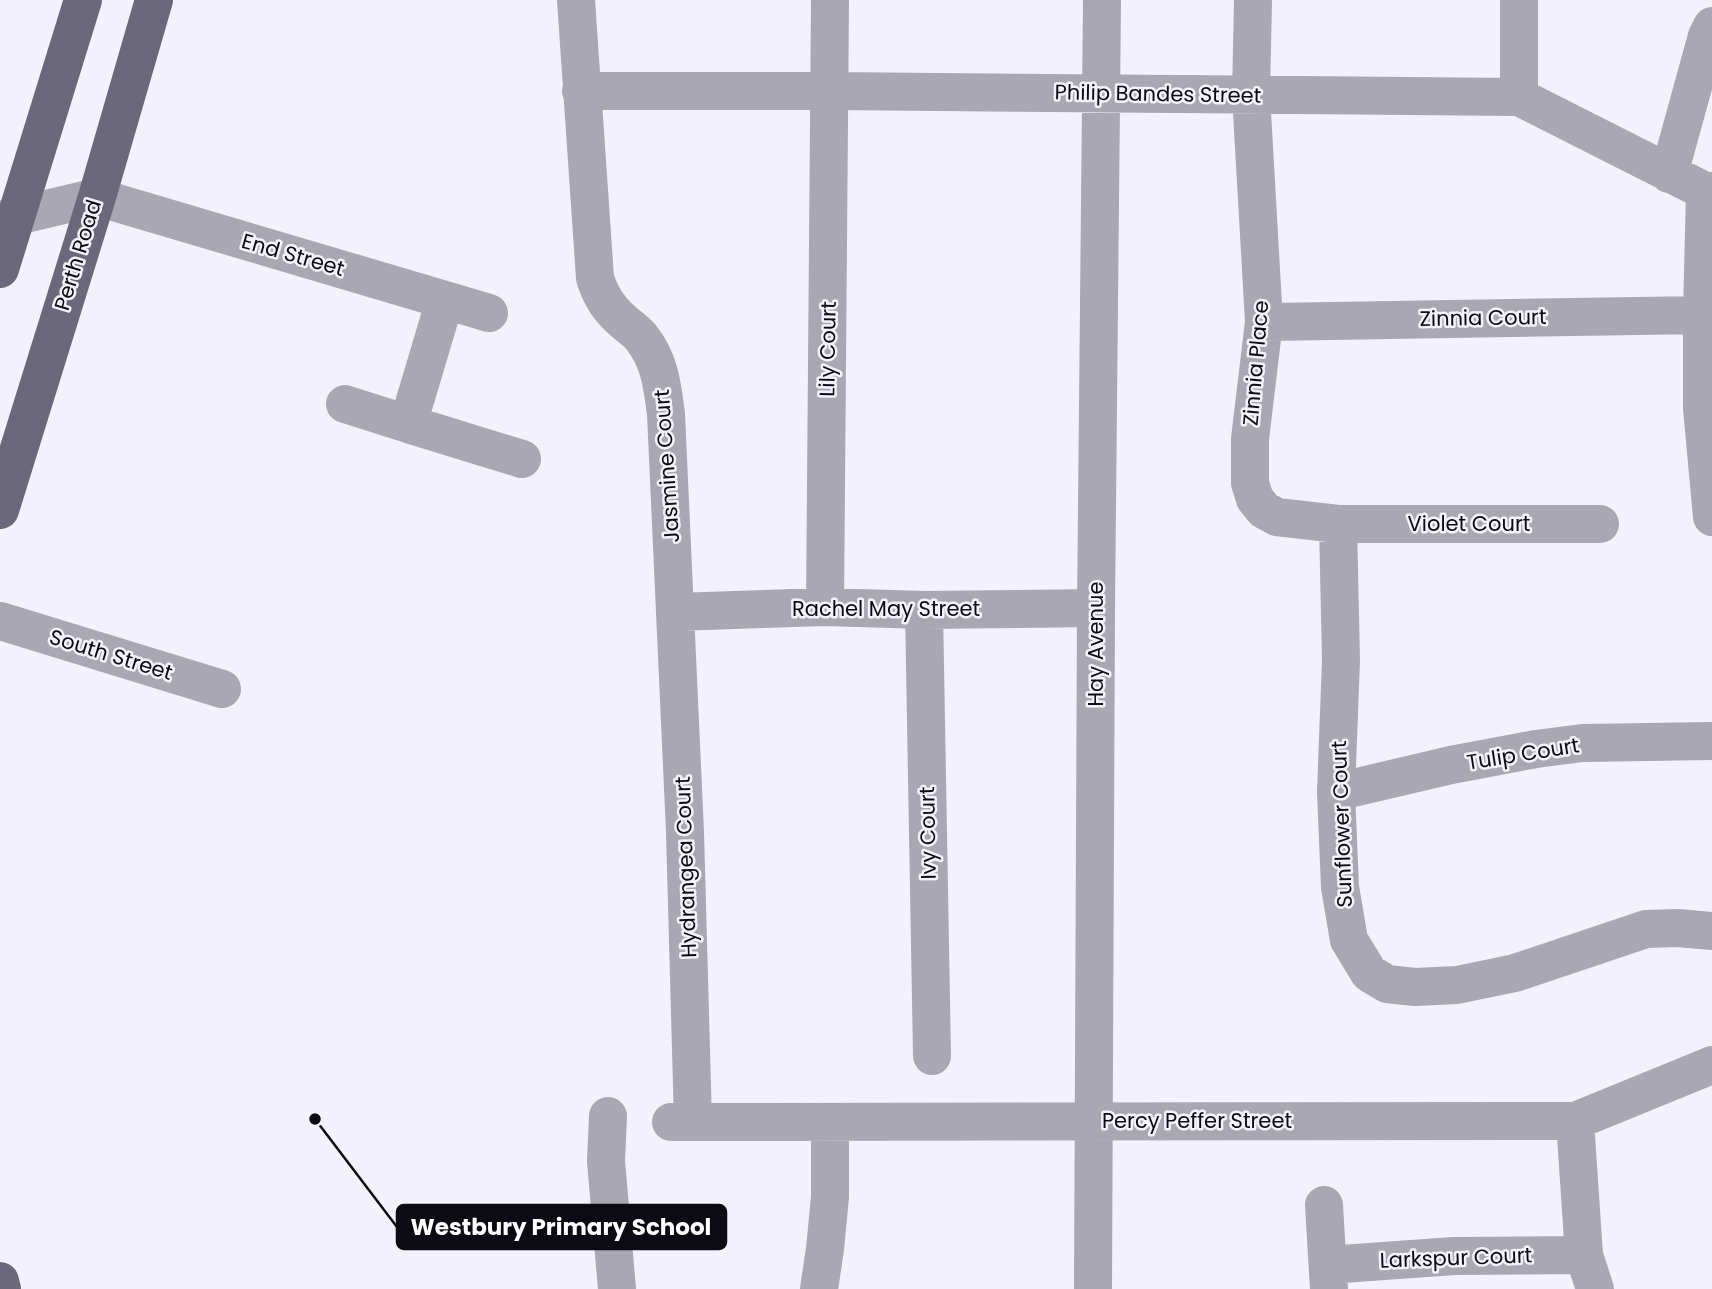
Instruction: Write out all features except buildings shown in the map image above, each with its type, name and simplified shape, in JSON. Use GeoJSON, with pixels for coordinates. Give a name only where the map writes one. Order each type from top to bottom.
{"type":"FeatureCollection","features":[{"type":"Feature","properties":{"kind":"main road"},"geometry":{"type":"LineString","coordinates":[[0,269],[8,218],[83,0]]}},
{"type":"Feature","properties":{"kind":"main road","name":"Perth Road"},"geometry":{"type":"LineString","coordinates":[[0,510],[154,0]]}},
{"type":"Feature","properties":{"kind":"main road"},"geometry":{"type":"LineString","coordinates":[[0,1281],[2,1289]]}},
{"type":"Feature","properties":{"kind":"street","name":"Jasmine Court"},"geometry":{"type":"LineString","coordinates":[[576,0],[595,278],[599,293],[606,304],[639,334],[659,368],[666,414],[676,612]]}},
{"type":"Feature","properties":{"kind":"street","name":"Lily Court"},"geometry":{"type":"LineString","coordinates":[[825,607],[830,0]]}},
{"type":"Feature","properties":{"kind":"street","name":"Hay Avenue"},"geometry":{"type":"LineString","coordinates":[[1093,1289],[1102,0]]}},
{"type":"Feature","properties":{"kind":"street","name":"Zinnia Place"},"geometry":{"type":"LineString","coordinates":[[1252,0],[1251,95],[1264,321],[1250,439],[1250,484],[1255,499],[1264,510],[1277,517],[1338,524]]}},
{"type":"Feature","properties":{"kind":"street"},"geometry":{"type":"LineString","coordinates":[[1519,0],[1519,97]]}},
{"type":"Feature","properties":{"kind":"street"},"geometry":{"type":"LineString","coordinates":[[1669,174],[1712,26]]}},
{"type":"Feature","properties":{"kind":"street","name":"Philip Bandes Street"},"geometry":{"type":"LineString","coordinates":[[581,91],[1102,92],[1519,97],[1669,174],[1709,191]]}},
{"type":"Feature","properties":{"kind":"street"},"geometry":{"type":"LineString","coordinates":[[1709,191],[1702,315],[1712,517]]}},
{"type":"Feature","properties":{"kind":"street"},"geometry":{"type":"LineString","coordinates":[[8,218],[96,197]]}},
{"type":"Feature","properties":{"kind":"street","name":"End Street"},"geometry":{"type":"LineString","coordinates":[[96,197],[489,313]]}},
{"type":"Feature","properties":{"kind":"street"},"geometry":{"type":"LineString","coordinates":[[408,424],[445,300]]}},
{"type":"Feature","properties":{"kind":"street","name":"Zinnia Court"},"geometry":{"type":"LineString","coordinates":[[1264,321],[1702,315]]}},
{"type":"Feature","properties":{"kind":"street"},"geometry":{"type":"LineString","coordinates":[[345,404],[522,460]]}},
{"type":"Feature","properties":{"kind":"street","name":"Violet Court"},"geometry":{"type":"LineString","coordinates":[[1338,524],[1600,524]]}},
{"type":"Feature","properties":{"kind":"street","name":"Sunflower Court"},"geometry":{"type":"LineString","coordinates":[[1338,524],[1341,660],[1336,792],[1340,887],[1349,940],[1370,973],[1387,984],[1415,987],[1457,985],[1515,973],[1646,929],[1712,931]]}},
{"type":"Feature","properties":{"kind":"street","name":"Rachel May Street"},"geometry":{"type":"LineString","coordinates":[[676,612],[825,607],[924,610],[1096,608]]}},
{"type":"Feature","properties":{"kind":"street","name":"Ivy Court"},"geometry":{"type":"LineString","coordinates":[[924,610],[932,1056]]}},
{"type":"Feature","properties":{"kind":"street","name":"Hydrangea Court"},"geometry":{"type":"LineString","coordinates":[[676,612],[685,832],[682,1122]]}},
{"type":"Feature","properties":{"kind":"street","name":"South Street"},"geometry":{"type":"LineString","coordinates":[[0,621],[222,689]]}},
{"type":"Feature","properties":{"kind":"street","name":"Tulip Court"},"geometry":{"type":"LineString","coordinates":[[1336,792],[1451,765],[1536,749],[1582,743],[1712,741]]}},
{"type":"Feature","properties":{"kind":"street","name":"Percy Peffer Street"},"geometry":{"type":"LineString","coordinates":[[682,1122],[1575,1121],[1712,1065]]}},
{"type":"Feature","properties":{"kind":"street"},"geometry":{"type":"LineString","coordinates":[[608,1116],[606,1161],[617,1289]]}},
{"type":"Feature","properties":{"kind":"street"},"geometry":{"type":"LineString","coordinates":[[1575,1121],[1590,1272]]}},
{"type":"Feature","properties":{"kind":"street"},"geometry":{"type":"LineString","coordinates":[[819,1289],[830,1197],[830,1122]]}},
{"type":"Feature","properties":{"kind":"street","name":"Larkspur Court"},"geometry":{"type":"LineString","coordinates":[[1324,1205],[1329,1277],[1454,1256],[1590,1272]]}},
{"type":"Feature","properties":{"kind":"place","name":"Westbury Primary School"},"geometry":{"type":"Point","coordinates":[315,1119]}}]}
